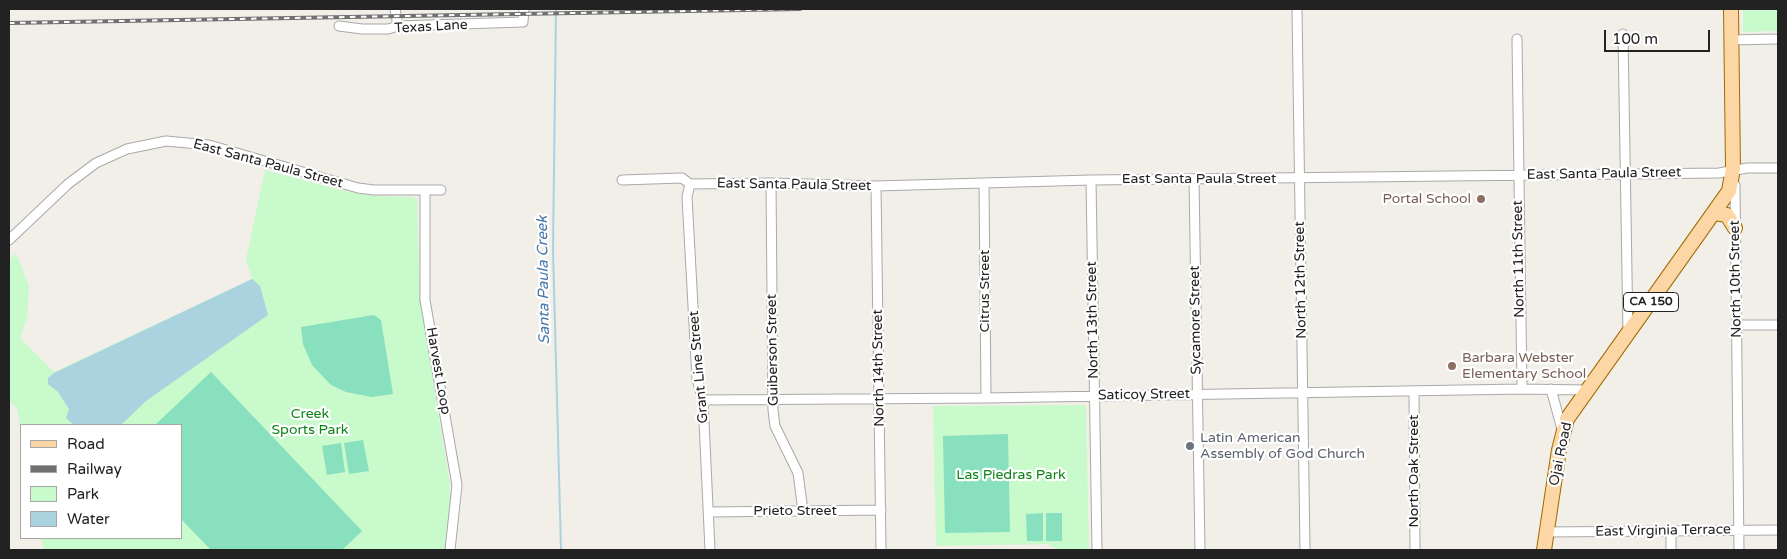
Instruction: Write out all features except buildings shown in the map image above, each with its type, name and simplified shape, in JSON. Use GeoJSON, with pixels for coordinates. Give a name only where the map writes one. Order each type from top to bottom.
{"type":"FeatureCollection","features":[{"type":"Feature","properties":{"kind":"main road","name":"North 10th Street"},"geometry":{"type":"LineString","coordinates":[[1731,9],[1733,169]]}},
{"type":"Feature","properties":{"kind":"main road","name":"Ojai Road"},"geometry":{"type":"LineString","coordinates":[[1544,550],[1563,433],[1567,419],[1585,390],[1729,191],[1733,169]]}},
{"type":"Feature","properties":{"kind":"main road"},"geometry":{"type":"LineString","coordinates":[[1714,213],[1727,215],[1735,228]]}},
{"type":"Feature","properties":{"kind":"street"},"geometry":{"type":"LineString","coordinates":[[395,9],[398,26]]}},
{"type":"Feature","properties":{"kind":"street","name":"Texas Lane"},"geometry":{"type":"LineString","coordinates":[[339,26],[362,30],[388,29],[398,26],[523,22],[524,9]]}},
{"type":"Feature","properties":{"kind":"street","name":"North 12th Street"},"geometry":{"type":"LineString","coordinates":[[1297,9],[1305,550]]}},
{"type":"Feature","properties":{"kind":"street"},"geometry":{"type":"LineString","coordinates":[[1623,34],[1628,333]]}},
{"type":"Feature","properties":{"kind":"street"},"geometry":{"type":"LineString","coordinates":[[1730,40],[1778,39]]}},
{"type":"Feature","properties":{"kind":"street","name":"North 11th Street"},"geometry":{"type":"LineString","coordinates":[[1517,40],[1522,389]]}},
{"type":"Feature","properties":{"kind":"street","name":"East Santa Paula Street"},"geometry":{"type":"LineString","coordinates":[[9,240],[68,184],[96,163],[127,149],[166,141],[209,145],[358,188],[441,190]]}},
{"type":"Feature","properties":{"kind":"street","name":"East Santa Paula Street"},"geometry":{"type":"LineString","coordinates":[[622,180],[682,178],[690,184],[770,183],[876,186],[1091,180],[1719,173],[1733,169],[1778,168]]}},
{"type":"Feature","properties":{"kind":"street","name":"North 10th Street"},"geometry":{"type":"LineString","coordinates":[[1733,169],[1737,325],[1738,530],[1740,550]]}},
{"type":"Feature","properties":{"kind":"street","name":"North 13th Street"},"geometry":{"type":"LineString","coordinates":[[1091,180],[1097,550]]}},
{"type":"Feature","properties":{"kind":"street","name":"Sycamore Street"},"geometry":{"type":"LineString","coordinates":[[1194,180],[1200,550]]}},
{"type":"Feature","properties":{"kind":"street","name":"Guiberson Street"},"geometry":{"type":"LineString","coordinates":[[770,183],[775,426],[798,473],[802,511]]}},
{"type":"Feature","properties":{"kind":"street","name":"Citrus Street"},"geometry":{"type":"LineString","coordinates":[[984,183],[986,398]]}},
{"type":"Feature","properties":{"kind":"street","name":"Grant Line Street"},"geometry":{"type":"LineString","coordinates":[[690,184],[687,197],[697,369],[703,400],[710,550]]}},
{"type":"Feature","properties":{"kind":"street","name":"North 14th Street"},"geometry":{"type":"LineString","coordinates":[[876,186],[881,550]]}},
{"type":"Feature","properties":{"kind":"street","name":"Harvest Loop"},"geometry":{"type":"LineString","coordinates":[[425,190],[425,300],[457,485],[450,550]]}},
{"type":"Feature","properties":{"kind":"street"},"geometry":{"type":"LineString","coordinates":[[1737,325],[1778,325]]}},
{"type":"Feature","properties":{"kind":"street","name":"Saticoy Street"},"geometry":{"type":"LineString","coordinates":[[703,400],[1302,394],[1522,389],[1585,390]]}},
{"type":"Feature","properties":{"kind":"street"},"geometry":{"type":"LineString","coordinates":[[1551,389],[1563,433]]}},
{"type":"Feature","properties":{"kind":"street","name":"North Oak Street"},"geometry":{"type":"LineString","coordinates":[[1414,391],[1415,550]]}},
{"type":"Feature","properties":{"kind":"street","name":"Prieto Street"},"geometry":{"type":"LineString","coordinates":[[709,512],[881,510]]}},
{"type":"Feature","properties":{"kind":"street","name":"East Virginia Terrace"},"geometry":{"type":"LineString","coordinates":[[1547,532],[1778,530]]}},
{"type":"Feature","properties":{"kind":"street"},"geometry":{"type":"LineString","coordinates":[[1670,532],[1671,550]]}},
{"type":"Feature","properties":{"kind":"green space"},"geometry":{"type":"Polygon","coordinates":[[[1743,9],[1778,9],[1778,31],[1743,32],[1743,9]]]}},
{"type":"Feature","properties":{"kind":"green space","name":"Creek Sports Park"},"geometry":{"type":"Polygon","coordinates":[[[265,170],[349,192],[378,196],[413,197],[417,200],[420,300],[450,485],[450,514],[445,550],[44,550],[41,539],[182,539],[182,424],[20,424],[17,409],[9,400],[9,260],[16,253],[29,286],[27,319],[20,338],[54,372],[252,279],[246,259],[265,170]]]}},
{"type":"Feature","properties":{"kind":"green space"},"geometry":{"type":"Polygon","coordinates":[[[374,315],[381,320],[393,394],[372,397],[346,392],[331,385],[312,365],[303,344],[301,327],[374,315]]]}},
{"type":"Feature","properties":{"kind":"green space"},"geometry":{"type":"Polygon","coordinates":[[[211,372],[362,531],[342,550],[211,550],[182,520],[182,424],[156,424],[211,372]]]}},
{"type":"Feature","properties":{"kind":"green space","name":"Las Piedras Park"},"geometry":{"type":"Polygon","coordinates":[[[1086,405],[1089,550],[1058,550],[1048,544],[936,546],[933,406],[1086,405]]]}},
{"type":"Feature","properties":{"kind":"green space"},"geometry":{"type":"Polygon","coordinates":[[[1008,434],[1010,532],[945,533],[943,436],[1008,434]]]}},
{"type":"Feature","properties":{"kind":"green space"},"geometry":{"type":"Polygon","coordinates":[[[363,440],[369,471],[349,474],[344,443],[363,440]]]}},
{"type":"Feature","properties":{"kind":"green space"},"geometry":{"type":"Polygon","coordinates":[[[341,443],[345,472],[327,475],[322,446],[341,443]]]}},
{"type":"Feature","properties":{"kind":"green space"},"geometry":{"type":"Polygon","coordinates":[[[1043,513],[1043,541],[1027,541],[1026,514],[1043,513]]]}},
{"type":"Feature","properties":{"kind":"green space"},"geometry":{"type":"Polygon","coordinates":[[[1046,513],[1062,513],[1062,541],[1046,541],[1046,513]]]}},
{"type":"Feature","properties":{"kind":"water"},"geometry":{"type":"Polygon","coordinates":[[[252,279],[260,286],[268,315],[146,401],[122,424],[73,424],[66,418],[69,409],[58,392],[48,384],[48,378],[54,373],[252,279]]]}},
{"type":"Feature","properties":{"kind":"waterway","name":"Santa Paula Creek"},"geometry":{"type":"LineString","coordinates":[[556,9],[553,250],[561,550]]}},
{"type":"Feature","properties":{"kind":"railway"},"geometry":{"type":"LineString","coordinates":[[9,23],[800,9]]}},
{"type":"Feature","properties":{"kind":"place","name":"Portal School"},"geometry":{"type":"Point","coordinates":[1481,199]}},
{"type":"Feature","properties":{"kind":"place","name":"Barbara Webster Elementary School"},"geometry":{"type":"Point","coordinates":[1452,366]}},
{"type":"Feature","properties":{"kind":"place","name":"Latin American Assembly of God Church"},"geometry":{"type":"Point","coordinates":[1190,446]}}]}
